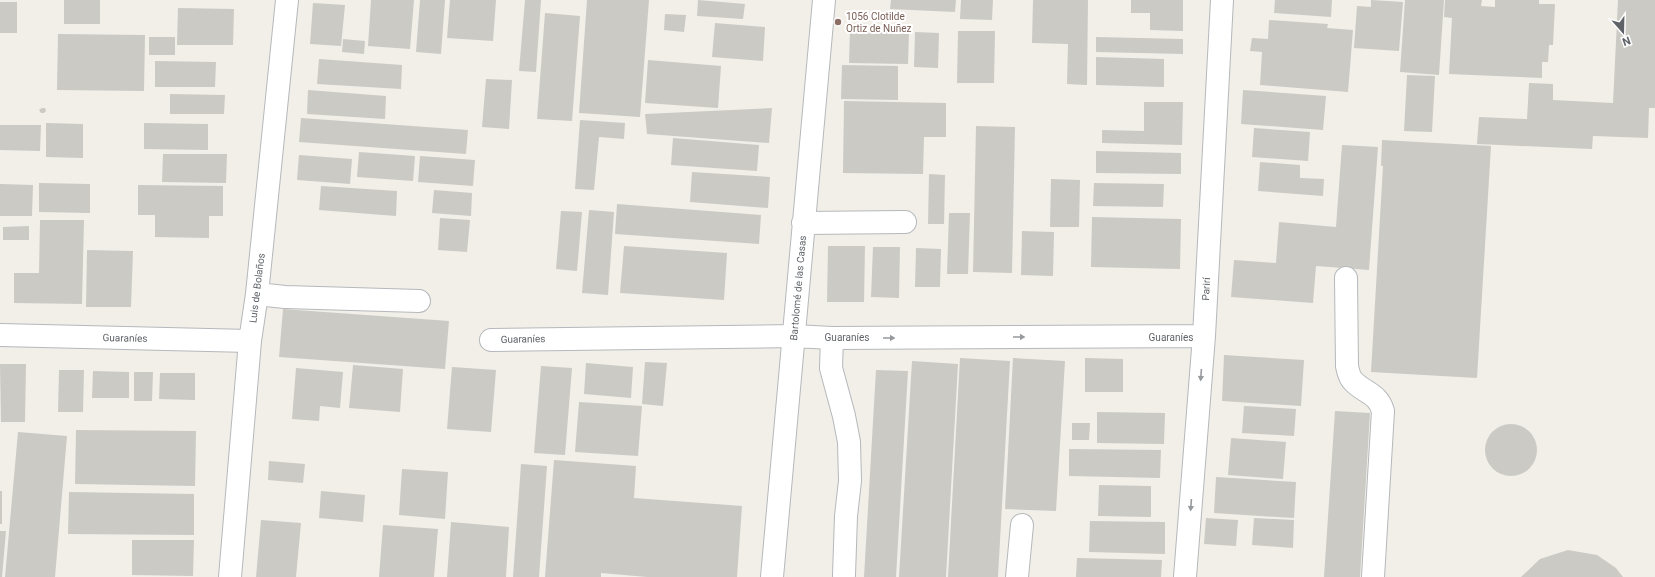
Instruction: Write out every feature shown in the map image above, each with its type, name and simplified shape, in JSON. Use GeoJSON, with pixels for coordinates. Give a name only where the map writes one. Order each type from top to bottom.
{"type":"FeatureCollection","features":[{"type":"Feature","properties":{"kind":"street","name":"Luis de Bolaños"},"geometry":{"type":"LineString","coordinates":[[230,577],[250,341],[257,294],[287,0]]}},
{"type":"Feature","properties":{"kind":"street","name":"Bartolomé de las Casas"},"geometry":{"type":"LineString","coordinates":[[772,577],[824,0]]}},
{"type":"Feature","properties":{"kind":"street","name":"Parirí"},"geometry":{"type":"LineString","coordinates":[[1185,577],[1204,336],[1222,0]]}},
{"type":"Feature","properties":{"kind":"street"},"geometry":{"type":"LineString","coordinates":[[803,222],[905,222]]}},
{"type":"Feature","properties":{"kind":"street"},"geometry":{"type":"LineString","coordinates":[[1346,278],[1347,366],[1349,374],[1352,381],[1374,396],[1381,403],[1383,411],[1373,577]]}},
{"type":"Feature","properties":{"kind":"street"},"geometry":{"type":"LineString","coordinates":[[257,294],[285,297],[419,301]]}},
{"type":"Feature","properties":{"kind":"street","name":"Guaraníes"},"geometry":{"type":"LineString","coordinates":[[0,335],[250,341]]}},
{"type":"Feature","properties":{"kind":"street","name":"Guaraníes"},"geometry":{"type":"LineString","coordinates":[[490,340],[794,336],[832,338],[1204,336]]}},
{"type":"Feature","properties":{"kind":"street"},"geometry":{"type":"LineString","coordinates":[[832,338],[831,368],[844,416],[849,442],[850,481],[846,516],[844,575]]}},
{"type":"Feature","properties":{"kind":"street"},"geometry":{"type":"LineString","coordinates":[[1017,577],[1022,525]]}},
{"type":"Feature","properties":{"kind":"building"},"geometry":{"type":"Polygon","coordinates":[[[64,0],[100,0],[100,24],[64,24],[64,0]]]}},
{"type":"Feature","properties":{"kind":"building"},"geometry":{"type":"Polygon","coordinates":[[[371,0],[414,0],[410,49],[368,46],[371,0]]]}},
{"type":"Feature","properties":{"kind":"building"},"geometry":{"type":"Polygon","coordinates":[[[420,0],[445,0],[441,54],[416,52],[420,0]]]}},
{"type":"Feature","properties":{"kind":"building"},"geometry":{"type":"Polygon","coordinates":[[[450,0],[496,0],[493,41],[447,38],[450,0]]]}},
{"type":"Feature","properties":{"kind":"building"},"geometry":{"type":"Polygon","coordinates":[[[525,0],[541,0],[536,72],[519,71],[525,0]]]}},
{"type":"Feature","properties":{"kind":"building"},"geometry":{"type":"Polygon","coordinates":[[[587,0],[649,0],[640,117],[579,113],[587,0]]]}},
{"type":"Feature","properties":{"kind":"building"},"geometry":{"type":"Polygon","coordinates":[[[698,0],[745,4],[743,19],[697,16],[698,0]]]}},
{"type":"Feature","properties":{"kind":"building"},"geometry":{"type":"Polygon","coordinates":[[[891,0],[956,0],[955,12],[890,9],[891,0]]]}},
{"type":"Feature","properties":{"kind":"building"},"geometry":{"type":"Polygon","coordinates":[[[961,0],[993,0],[992,20],[960,19],[961,0]]]}},
{"type":"Feature","properties":{"kind":"building"},"geometry":{"type":"Polygon","coordinates":[[[1033,0],[1088,0],[1087,85],[1067,84],[1068,44],[1032,43],[1033,0]]]}},
{"type":"Feature","properties":{"kind":"building"},"geometry":{"type":"Polygon","coordinates":[[[1131,0],[1183,0],[1183,31],[1150,30],[1150,13],[1131,13],[1131,0]]]}},
{"type":"Feature","properties":{"kind":"building"},"geometry":{"type":"Polygon","coordinates":[[[1275,0],[1332,0],[1331,17],[1274,13],[1275,0]]]}},
{"type":"Feature","properties":{"kind":"building"},"geometry":{"type":"Polygon","coordinates":[[[1371,0],[1403,2],[1399,51],[1354,48],[1357,6],[1371,7],[1371,0]]]}},
{"type":"Feature","properties":{"kind":"building"},"geometry":{"type":"Polygon","coordinates":[[[1405,0],[1444,0],[1439,75],[1400,72],[1405,0]]]}},
{"type":"Feature","properties":{"kind":"building"},"geometry":{"type":"Polygon","coordinates":[[[1445,0],[1482,0],[1481,6],[1495,7],[1495,0],[1539,0],[1539,4],[1555,4],[1553,45],[1549,45],[1548,62],[1542,62],[1542,78],[1449,74],[1452,18],[1444,17],[1445,0]]]}},
{"type":"Feature","properties":{"kind":"building"},"geometry":{"type":"Polygon","coordinates":[[[1618,0],[1655,0],[1655,108],[1649,108],[1648,138],[1593,136],[1592,149],[1477,144],[1479,117],[1527,119],[1529,83],[1553,84],[1553,100],[1613,103],[1618,0]]]}},
{"type":"Feature","properties":{"kind":"building"},"geometry":{"type":"Polygon","coordinates":[[[0,2],[17,2],[17,33],[0,33],[0,2]]]}},
{"type":"Feature","properties":{"kind":"building"},"geometry":{"type":"Polygon","coordinates":[[[313,3],[345,5],[341,46],[310,44],[313,3]]]}},
{"type":"Feature","properties":{"kind":"building"},"geometry":{"type":"Polygon","coordinates":[[[178,8],[234,9],[233,45],[177,45],[178,8]]]}},
{"type":"Feature","properties":{"kind":"building"},"geometry":{"type":"Polygon","coordinates":[[[545,13],[580,16],[572,121],[537,119],[545,13]]]}},
{"type":"Feature","properties":{"kind":"building"},"geometry":{"type":"Polygon","coordinates":[[[665,14],[686,15],[684,32],[664,30],[665,14]]]}},
{"type":"Feature","properties":{"kind":"building"},"geometry":{"type":"Polygon","coordinates":[[[1269,20],[1328,24],[1327,28],[1353,30],[1348,92],[1260,85],[1262,52],[1250,51],[1252,38],[1268,39],[1269,20]]]}},
{"type":"Feature","properties":{"kind":"building"},"geometry":{"type":"Polygon","coordinates":[[[715,23],[765,27],[763,61],[712,57],[715,23]]]}},
{"type":"Feature","properties":{"kind":"building"},"geometry":{"type":"Polygon","coordinates":[[[850,31],[909,32],[908,64],[849,63],[850,31]]]}},
{"type":"Feature","properties":{"kind":"building"},"geometry":{"type":"Polygon","coordinates":[[[958,31],[995,31],[994,83],[957,83],[958,31]]]}},
{"type":"Feature","properties":{"kind":"building"},"geometry":{"type":"Polygon","coordinates":[[[915,32],[939,33],[938,68],[914,67],[915,32]]]}},
{"type":"Feature","properties":{"kind":"building"},"geometry":{"type":"Polygon","coordinates":[[[58,34],[145,35],[144,91],[57,90],[58,34]]]}},
{"type":"Feature","properties":{"kind":"building"},"geometry":{"type":"Polygon","coordinates":[[[149,37],[175,37],[175,55],[149,55],[149,37]]]}},
{"type":"Feature","properties":{"kind":"building"},"geometry":{"type":"Polygon","coordinates":[[[1096,37],[1183,39],[1183,54],[1096,52],[1096,37]]]}},
{"type":"Feature","properties":{"kind":"building"},"geometry":{"type":"Polygon","coordinates":[[[343,39],[365,41],[364,54],[342,52],[343,39]]]}},
{"type":"Feature","properties":{"kind":"building"},"geometry":{"type":"Polygon","coordinates":[[[1096,57],[1164,59],[1164,87],[1096,85],[1096,57]]]}},
{"type":"Feature","properties":{"kind":"building"},"geometry":{"type":"Polygon","coordinates":[[[319,59],[402,65],[401,89],[317,84],[319,59]]]}},
{"type":"Feature","properties":{"kind":"building"},"geometry":{"type":"Polygon","coordinates":[[[648,60],[721,66],[718,108],[645,103],[648,60]]]}},
{"type":"Feature","properties":{"kind":"building"},"geometry":{"type":"Polygon","coordinates":[[[155,61],[216,62],[215,87],[155,87],[155,61]]]}},
{"type":"Feature","properties":{"kind":"building"},"geometry":{"type":"Polygon","coordinates":[[[842,65],[898,66],[898,100],[841,99],[842,65]]]}},
{"type":"Feature","properties":{"kind":"building"},"geometry":{"type":"Polygon","coordinates":[[[1407,75],[1435,76],[1432,132],[1404,131],[1407,75]]]}},
{"type":"Feature","properties":{"kind":"building"},"geometry":{"type":"Polygon","coordinates":[[[486,79],[512,80],[509,129],[482,127],[486,79]]]}},
{"type":"Feature","properties":{"kind":"building"},"geometry":{"type":"Polygon","coordinates":[[[308,90],[386,96],[385,119],[307,114],[308,90]]]}},
{"type":"Feature","properties":{"kind":"building"},"geometry":{"type":"Polygon","coordinates":[[[1243,90],[1326,96],[1323,130],[1241,124],[1243,90]]]}},
{"type":"Feature","properties":{"kind":"building"},"geometry":{"type":"Polygon","coordinates":[[[170,94],[225,95],[224,114],[170,114],[170,94]]]}},
{"type":"Feature","properties":{"kind":"building"},"geometry":{"type":"Polygon","coordinates":[[[844,101],[946,103],[946,137],[924,137],[923,174],[843,173],[844,101]]]}},
{"type":"Feature","properties":{"kind":"building"},"geometry":{"type":"Polygon","coordinates":[[[1144,102],[1183,102],[1182,145],[1102,143],[1102,130],[1144,131],[1144,102]]]}},
{"type":"Feature","properties":{"kind":"building"},"geometry":{"type":"Polygon","coordinates":[[[45,108],[46,111],[44,113],[41,113],[39,110],[45,108]]]}},
{"type":"Feature","properties":{"kind":"building"},"geometry":{"type":"Polygon","coordinates":[[[772,108],[769,143],[647,134],[645,114],[772,108]]]}},
{"type":"Feature","properties":{"kind":"building"},"geometry":{"type":"Polygon","coordinates":[[[301,118],[468,130],[466,154],[299,142],[301,118]]]}},
{"type":"Feature","properties":{"kind":"building"},"geometry":{"type":"Polygon","coordinates":[[[580,120],[625,123],[624,139],[599,137],[594,190],[575,189],[580,120]]]}},
{"type":"Feature","properties":{"kind":"building"},"geometry":{"type":"Polygon","coordinates":[[[46,123],[83,124],[83,158],[46,157],[46,123]]]}},
{"type":"Feature","properties":{"kind":"building"},"geometry":{"type":"Polygon","coordinates":[[[144,123],[208,124],[208,150],[144,149],[144,123]]]}},
{"type":"Feature","properties":{"kind":"building"},"geometry":{"type":"Polygon","coordinates":[[[0,125],[41,125],[40,151],[0,150],[0,125]]]}},
{"type":"Feature","properties":{"kind":"building"},"geometry":{"type":"Polygon","coordinates":[[[976,126],[1015,127],[1012,273],[973,272],[976,126]]]}},
{"type":"Feature","properties":{"kind":"building"},"geometry":{"type":"Polygon","coordinates":[[[1254,128],[1310,132],[1308,161],[1252,157],[1254,128]]]}},
{"type":"Feature","properties":{"kind":"building"},"geometry":{"type":"Polygon","coordinates":[[[673,138],[759,145],[757,171],[671,165],[673,138]]]}},
{"type":"Feature","properties":{"kind":"building"},"geometry":{"type":"Polygon","coordinates":[[[1382,140],[1491,146],[1477,378],[1371,372],[1383,166],[1381,166],[1382,140]]]}},
{"type":"Feature","properties":{"kind":"building"},"geometry":{"type":"Polygon","coordinates":[[[1342,145],[1378,147],[1369,270],[1316,266],[1313,303],[1231,297],[1234,260],[1276,263],[1279,222],[1336,227],[1342,145]]]}},
{"type":"Feature","properties":{"kind":"building"},"geometry":{"type":"Polygon","coordinates":[[[1096,151],[1181,153],[1181,174],[1096,173],[1096,151]]]}},
{"type":"Feature","properties":{"kind":"building"},"geometry":{"type":"Polygon","coordinates":[[[359,152],[415,156],[413,181],[357,177],[359,152]]]}},
{"type":"Feature","properties":{"kind":"building"},"geometry":{"type":"Polygon","coordinates":[[[163,154],[227,154],[226,183],[162,182],[163,154]]]}},
{"type":"Feature","properties":{"kind":"building"},"geometry":{"type":"Polygon","coordinates":[[[299,155],[352,159],[350,184],[297,180],[299,155]]]}},
{"type":"Feature","properties":{"kind":"building"},"geometry":{"type":"Polygon","coordinates":[[[420,156],[475,160],[473,186],[418,182],[420,156]]]}},
{"type":"Feature","properties":{"kind":"building"},"geometry":{"type":"Polygon","coordinates":[[[1260,162],[1300,165],[1300,178],[1324,179],[1323,196],[1258,191],[1260,162]]]}},
{"type":"Feature","properties":{"kind":"building"},"geometry":{"type":"Polygon","coordinates":[[[692,172],[770,177],[768,208],[690,202],[692,172]]]}},
{"type":"Feature","properties":{"kind":"building"},"geometry":{"type":"Polygon","coordinates":[[[929,174],[945,175],[944,224],[928,224],[929,174]]]}},
{"type":"Feature","properties":{"kind":"building"},"geometry":{"type":"Polygon","coordinates":[[[1051,179],[1080,180],[1079,227],[1050,227],[1051,179]]]}},
{"type":"Feature","properties":{"kind":"building"},"geometry":{"type":"Polygon","coordinates":[[[39,183],[90,184],[90,213],[39,212],[39,183]]]}},
{"type":"Feature","properties":{"kind":"building"},"geometry":{"type":"Polygon","coordinates":[[[1094,183],[1164,184],[1163,207],[1093,206],[1094,183]]]}},
{"type":"Feature","properties":{"kind":"building"},"geometry":{"type":"Polygon","coordinates":[[[0,184],[33,185],[32,216],[0,216],[0,184]]]}},
{"type":"Feature","properties":{"kind":"building"},"geometry":{"type":"Polygon","coordinates":[[[138,185],[223,186],[223,216],[209,216],[209,238],[155,237],[155,215],[138,215],[138,185]]]}},
{"type":"Feature","properties":{"kind":"building"},"geometry":{"type":"Polygon","coordinates":[[[321,186],[397,191],[396,216],[319,210],[321,186]]]}},
{"type":"Feature","properties":{"kind":"building"},"geometry":{"type":"Polygon","coordinates":[[[434,190],[472,193],[471,216],[432,213],[434,190]]]}},
{"type":"Feature","properties":{"kind":"building"},"geometry":{"type":"Polygon","coordinates":[[[617,204],[761,215],[759,244],[615,234],[617,204]]]}},
{"type":"Feature","properties":{"kind":"building"},"geometry":{"type":"Polygon","coordinates":[[[589,210],[614,212],[608,295],[582,293],[589,210]]]}},
{"type":"Feature","properties":{"kind":"building"},"geometry":{"type":"Polygon","coordinates":[[[561,211],[582,212],[577,271],[556,269],[561,211]]]}},
{"type":"Feature","properties":{"kind":"building"},"geometry":{"type":"Polygon","coordinates":[[[949,213],[970,213],[968,274],[947,274],[949,213]]]}},
{"type":"Feature","properties":{"kind":"building"},"geometry":{"type":"Polygon","coordinates":[[[1092,217],[1181,219],[1180,269],[1091,267],[1092,217]]]}},
{"type":"Feature","properties":{"kind":"building"},"geometry":{"type":"Polygon","coordinates":[[[440,218],[470,220],[467,252],[438,250],[440,218]]]}},
{"type":"Feature","properties":{"kind":"building"},"geometry":{"type":"Polygon","coordinates":[[[40,220],[84,220],[82,304],[14,303],[14,273],[39,273],[40,220]]]}},
{"type":"Feature","properties":{"kind":"building"},"geometry":{"type":"Polygon","coordinates":[[[29,226],[29,240],[3,240],[3,227],[29,226]]]}},
{"type":"Feature","properties":{"kind":"building"},"geometry":{"type":"Polygon","coordinates":[[[1022,231],[1054,232],[1053,276],[1021,275],[1022,231]]]}},
{"type":"Feature","properties":{"kind":"building"},"geometry":{"type":"Polygon","coordinates":[[[624,246],[727,253],[724,300],[620,293],[624,246]]]}},
{"type":"Feature","properties":{"kind":"building"},"geometry":{"type":"Polygon","coordinates":[[[828,246],[865,246],[864,302],[827,302],[828,246]]]}},
{"type":"Feature","properties":{"kind":"building"},"geometry":{"type":"Polygon","coordinates":[[[873,247],[900,247],[899,298],[871,297],[873,247]]]}},
{"type":"Feature","properties":{"kind":"building"},"geometry":{"type":"Polygon","coordinates":[[[916,248],[941,249],[940,287],[915,287],[916,248]]]}},
{"type":"Feature","properties":{"kind":"building"},"geometry":{"type":"Polygon","coordinates":[[[87,250],[133,251],[131,307],[86,307],[87,250]]]}},
{"type":"Feature","properties":{"kind":"building"},"geometry":{"type":"Polygon","coordinates":[[[283,309],[449,321],[445,369],[279,357],[283,309]]]}},
{"type":"Feature","properties":{"kind":"building"},"geometry":{"type":"Polygon","coordinates":[[[1224,355],[1304,360],[1301,406],[1222,401],[1224,355]]]}},
{"type":"Feature","properties":{"kind":"building"},"geometry":{"type":"Polygon","coordinates":[[[960,358],[1010,361],[998,577],[948,577],[960,358]]]}},
{"type":"Feature","properties":{"kind":"building"},"geometry":{"type":"Polygon","coordinates":[[[1013,358],[1065,361],[1056,511],[1005,509],[1013,358]]]}},
{"type":"Feature","properties":{"kind":"building"},"geometry":{"type":"Polygon","coordinates":[[[1085,358],[1123,359],[1123,392],[1085,392],[1085,358]]]}},
{"type":"Feature","properties":{"kind":"building"},"geometry":{"type":"Polygon","coordinates":[[[912,361],[958,364],[946,577],[899,577],[912,361]]]}},
{"type":"Feature","properties":{"kind":"building"},"geometry":{"type":"Polygon","coordinates":[[[645,362],[667,363],[663,406],[642,404],[645,362]]]}},
{"type":"Feature","properties":{"kind":"building"},"geometry":{"type":"Polygon","coordinates":[[[586,363],[633,367],[631,398],[584,394],[586,363]]]}},
{"type":"Feature","properties":{"kind":"building"},"geometry":{"type":"Polygon","coordinates":[[[0,364],[26,364],[25,422],[1,422],[0,364]]]}},
{"type":"Feature","properties":{"kind":"building"},"geometry":{"type":"Polygon","coordinates":[[[353,365],[403,369],[400,412],[349,408],[353,365]]]}},
{"type":"Feature","properties":{"kind":"building"},"geometry":{"type":"Polygon","coordinates":[[[541,366],[572,368],[565,455],[534,453],[541,366]]]}},
{"type":"Feature","properties":{"kind":"building"},"geometry":{"type":"Polygon","coordinates":[[[452,367],[496,370],[491,432],[447,429],[452,367]]]}},
{"type":"Feature","properties":{"kind":"building"},"geometry":{"type":"Polygon","coordinates":[[[296,368],[343,372],[340,408],[320,406],[319,421],[292,419],[296,368]]]}},
{"type":"Feature","properties":{"kind":"building"},"geometry":{"type":"Polygon","coordinates":[[[59,370],[84,370],[83,412],[58,412],[59,370]]]}},
{"type":"Feature","properties":{"kind":"building"},"geometry":{"type":"Polygon","coordinates":[[[876,370],[908,371],[896,577],[864,577],[876,370]]]}},
{"type":"Feature","properties":{"kind":"building"},"geometry":{"type":"Polygon","coordinates":[[[93,371],[129,372],[129,398],[92,398],[93,371]]]}},
{"type":"Feature","properties":{"kind":"building"},"geometry":{"type":"Polygon","coordinates":[[[134,372],[153,372],[152,401],[134,401],[134,372]]]}},
{"type":"Feature","properties":{"kind":"building"},"geometry":{"type":"Polygon","coordinates":[[[160,373],[195,373],[195,400],[159,399],[160,373]]]}},
{"type":"Feature","properties":{"kind":"building"},"geometry":{"type":"Polygon","coordinates":[[[579,402],[642,406],[638,456],[575,452],[579,402]]]}},
{"type":"Feature","properties":{"kind":"building"},"geometry":{"type":"Polygon","coordinates":[[[1244,406],[1296,409],[1294,436],[1242,433],[1244,406]]]}},
{"type":"Feature","properties":{"kind":"building"},"geometry":{"type":"Polygon","coordinates":[[[1335,411],[1370,413],[1360,577],[1324,577],[1335,411]]]}},
{"type":"Feature","properties":{"kind":"building"},"geometry":{"type":"Polygon","coordinates":[[[1097,412],[1165,413],[1164,444],[1097,443],[1097,412]]]}},
{"type":"Feature","properties":{"kind":"building"},"geometry":{"type":"Polygon","coordinates":[[[1072,423],[1090,423],[1089,440],[1072,440],[1072,423]]]}},
{"type":"Feature","properties":{"kind":"building"},"geometry":{"type":"Polygon","coordinates":[[[1511,424],[1521,426],[1529,432],[1535,440],[1537,450],[1535,460],[1529,468],[1521,474],[1511,476],[1501,474],[1493,468],[1487,460],[1485,450],[1487,440],[1493,432],[1501,426],[1511,424]]]}},
{"type":"Feature","properties":{"kind":"building"},"geometry":{"type":"Polygon","coordinates":[[[76,430],[196,431],[195,486],[75,484],[76,430]]]}},
{"type":"Feature","properties":{"kind":"building"},"geometry":{"type":"Polygon","coordinates":[[[18,432],[67,436],[55,577],[5,577],[18,432]]]}},
{"type":"Feature","properties":{"kind":"building"},"geometry":{"type":"Polygon","coordinates":[[[1231,438],[1286,442],[1283,479],[1228,475],[1231,438]]]}},
{"type":"Feature","properties":{"kind":"building"},"geometry":{"type":"Polygon","coordinates":[[[1069,449],[1161,450],[1160,478],[1069,476],[1069,449]]]}},
{"type":"Feature","properties":{"kind":"building"},"geometry":{"type":"Polygon","coordinates":[[[554,460],[636,466],[634,498],[742,506],[737,577],[647,577],[601,573],[601,577],[545,577],[554,460]]]}},
{"type":"Feature","properties":{"kind":"building"},"geometry":{"type":"Polygon","coordinates":[[[269,461],[305,464],[303,483],[268,480],[269,461]]]}},
{"type":"Feature","properties":{"kind":"building"},"geometry":{"type":"Polygon","coordinates":[[[521,464],[547,466],[539,577],[513,577],[521,464]]]}},
{"type":"Feature","properties":{"kind":"building"},"geometry":{"type":"Polygon","coordinates":[[[402,469],[448,472],[445,519],[399,515],[402,469]]]}},
{"type":"Feature","properties":{"kind":"building"},"geometry":{"type":"Polygon","coordinates":[[[1216,477],[1296,482],[1294,518],[1214,513],[1216,477]]]}},
{"type":"Feature","properties":{"kind":"building"},"geometry":{"type":"Polygon","coordinates":[[[1099,485],[1151,486],[1151,517],[1098,516],[1099,485]]]}},
{"type":"Feature","properties":{"kind":"building"},"geometry":{"type":"Polygon","coordinates":[[[0,491],[2,491],[2,524],[0,524],[0,491]]]}},
{"type":"Feature","properties":{"kind":"building"},"geometry":{"type":"Polygon","coordinates":[[[321,491],[365,495],[363,522],[319,518],[321,491]]]}},
{"type":"Feature","properties":{"kind":"building"},"geometry":{"type":"Polygon","coordinates":[[[69,492],[194,494],[194,535],[68,534],[69,492]]]}},
{"type":"Feature","properties":{"kind":"building"},"geometry":{"type":"Polygon","coordinates":[[[1206,518],[1238,520],[1236,546],[1204,544],[1206,518]]]}},
{"type":"Feature","properties":{"kind":"building"},"geometry":{"type":"Polygon","coordinates":[[[1254,518],[1294,520],[1293,548],[1252,545],[1254,518]]]}},
{"type":"Feature","properties":{"kind":"building"},"geometry":{"type":"Polygon","coordinates":[[[261,520],[301,523],[296,577],[256,577],[261,520]]]}},
{"type":"Feature","properties":{"kind":"building"},"geometry":{"type":"Polygon","coordinates":[[[1090,521],[1165,522],[1165,554],[1089,552],[1090,521]]]}},
{"type":"Feature","properties":{"kind":"building"},"geometry":{"type":"Polygon","coordinates":[[[451,522],[509,527],[506,577],[447,577],[451,522]]]}},
{"type":"Feature","properties":{"kind":"building"},"geometry":{"type":"Polygon","coordinates":[[[383,525],[438,529],[434,577],[379,577],[383,525]]]}},
{"type":"Feature","properties":{"kind":"building"},"geometry":{"type":"Polygon","coordinates":[[[0,531],[6,531],[2,577],[0,577],[0,531]]]}},
{"type":"Feature","properties":{"kind":"building"},"geometry":{"type":"Polygon","coordinates":[[[132,540],[194,540],[193,576],[132,575],[132,540]]]}},
{"type":"Feature","properties":{"kind":"building"},"geometry":{"type":"Polygon","coordinates":[[[1568,550],[1597,555],[1616,568],[1623,577],[1521,577],[1540,559],[1568,550]]]}},
{"type":"Feature","properties":{"kind":"building"},"geometry":{"type":"Polygon","coordinates":[[[1077,558],[1162,560],[1161,577],[1076,577],[1077,558]]]}},
{"type":"Feature","properties":{"kind":"place","name":"1056 Clotilde Ortiz de Nuñez"},"geometry":{"type":"Point","coordinates":[838,22]}}]}
